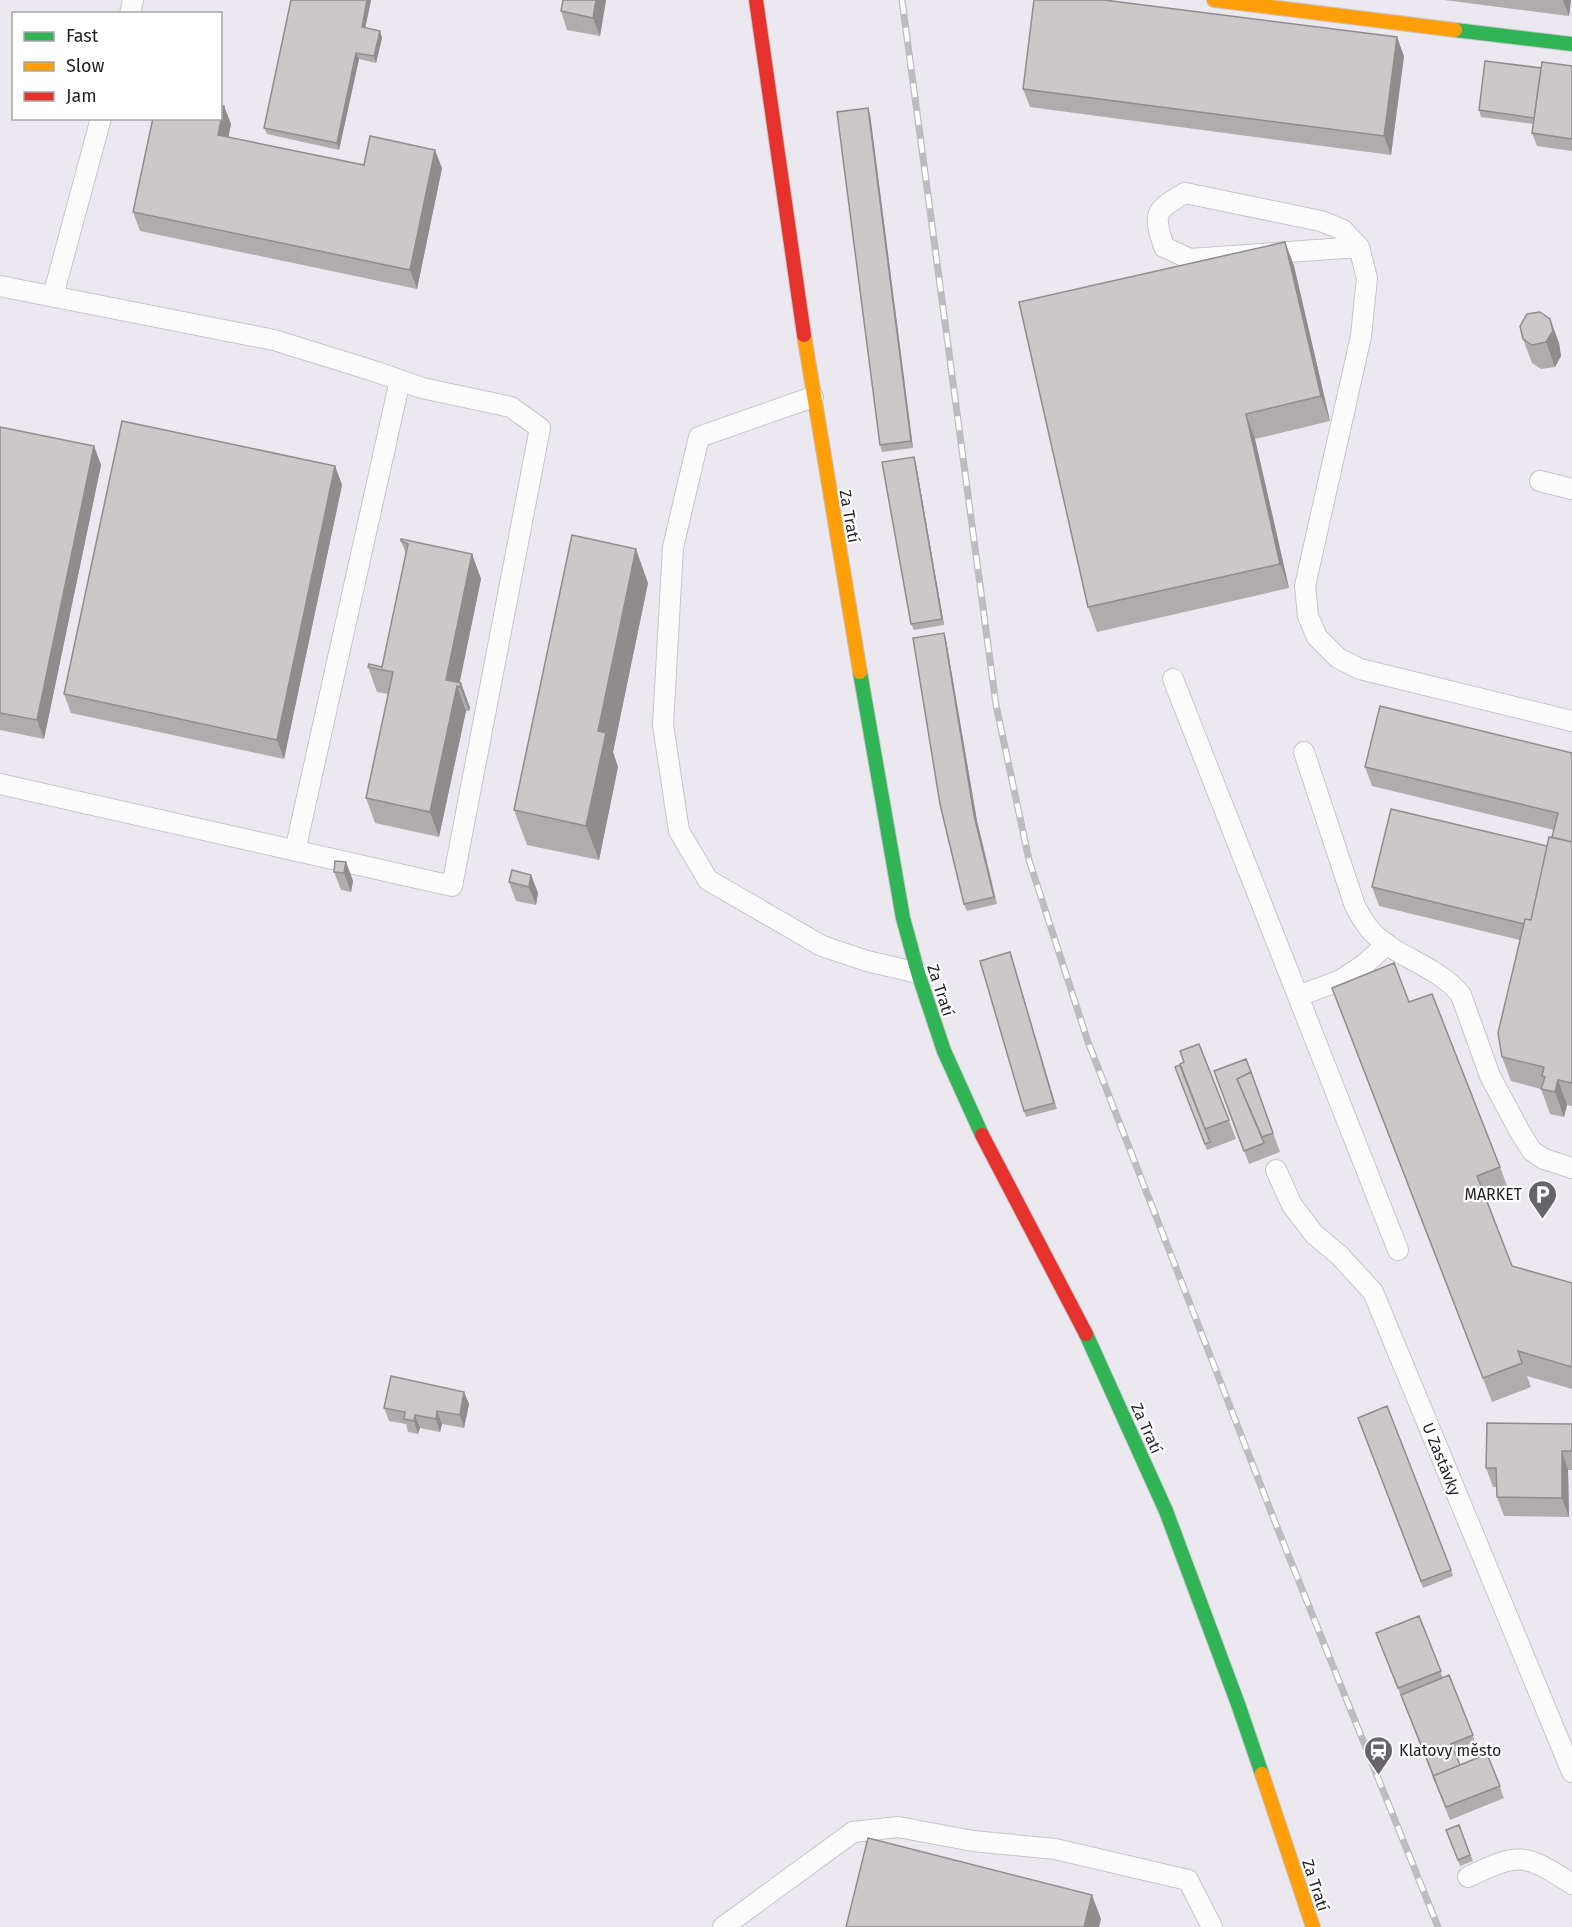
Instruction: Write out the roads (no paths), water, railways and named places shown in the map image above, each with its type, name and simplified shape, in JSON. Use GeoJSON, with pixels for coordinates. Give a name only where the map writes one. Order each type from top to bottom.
{"type":"FeatureCollection","features":[{"type":"Feature","properties":{"kind":"street","name":"Za Tratí"},"geometry":{"type":"LineString","coordinates":[[756,0],[813,397],[892,859],[903,918],[918,973],[944,1051],[990,1151],[1079,1318],[1166,1511],[1238,1704],[1313,1927]]}},
{"type":"Feature","properties":{"kind":"street"},"geometry":{"type":"LineString","coordinates":[[1215,0],[1572,44]]}},
{"type":"Feature","properties":{"kind":"lane"},"geometry":{"type":"LineString","coordinates":[[52,296],[100,120]]}},
{"type":"Feature","properties":{"kind":"lane"},"geometry":{"type":"LineString","coordinates":[[1359,247],[1190,259],[1164,247],[1156,223],[1163,206],[1185,193],[1321,221],[1343,230],[1359,247],[1367,278],[1361,336],[1305,586],[1308,616],[1317,637],[1338,658],[1360,669],[1572,721]]}},
{"type":"Feature","properties":{"kind":"lane"},"geometry":{"type":"LineString","coordinates":[[0,285],[274,340],[422,388],[511,407],[540,428],[452,886],[0,784]]}},
{"type":"Feature","properties":{"kind":"lane"},"geometry":{"type":"LineString","coordinates":[[295,851],[400,380]]}},
{"type":"Feature","properties":{"kind":"lane"},"geometry":{"type":"LineString","coordinates":[[813,397],[699,437],[673,547],[663,725],[679,831],[708,880],[822,946],[867,961],[918,973]]}},
{"type":"Feature","properties":{"kind":"lane"},"geometry":{"type":"LineString","coordinates":[[1540,481],[1572,489]]}},
{"type":"Feature","properties":{"kind":"lane"},"geometry":{"type":"LineString","coordinates":[[1173,679],[1398,1250]]}},
{"type":"Feature","properties":{"kind":"lane"},"geometry":{"type":"LineString","coordinates":[[1304,752],[1355,906],[1373,933],[1387,944],[1443,976],[1453,985],[1461,995],[1490,1076],[1532,1151],[1544,1159],[1572,1168]]}},
{"type":"Feature","properties":{"kind":"lane"},"geometry":{"type":"LineString","coordinates":[[1298,996],[1339,981],[1365,964],[1387,944]]}},
{"type":"Feature","properties":{"kind":"lane","name":"U Zastávky"},"geometry":{"type":"LineString","coordinates":[[1276,1170],[1292,1205],[1314,1234],[1341,1256],[1373,1292],[1572,1772]]}},
{"type":"Feature","properties":{"kind":"lane"},"geometry":{"type":"LineString","coordinates":[[723,1927],[853,1832],[898,1827],[973,1841],[1055,1849],[1188,1880],[1212,1927]]}},
{"type":"Feature","properties":{"kind":"lane"},"geometry":{"type":"LineString","coordinates":[[1468,1877],[1511,1858],[1522,1858],[1537,1863],[1572,1884]]}},
{"type":"Feature","properties":{"kind":"railway"},"geometry":{"type":"LineString","coordinates":[[902,0],[996,705],[1029,860],[1088,1042],[1275,1522],[1438,1927]]}},
{"type":"Feature","properties":{"kind":"place","name":"MARKET"},"geometry":{"type":"Point","coordinates":[1543,1220]}},
{"type":"Feature","properties":{"kind":"place","name":"Klatovy město"},"geometry":{"type":"Point","coordinates":[1378,1776]}}]}
